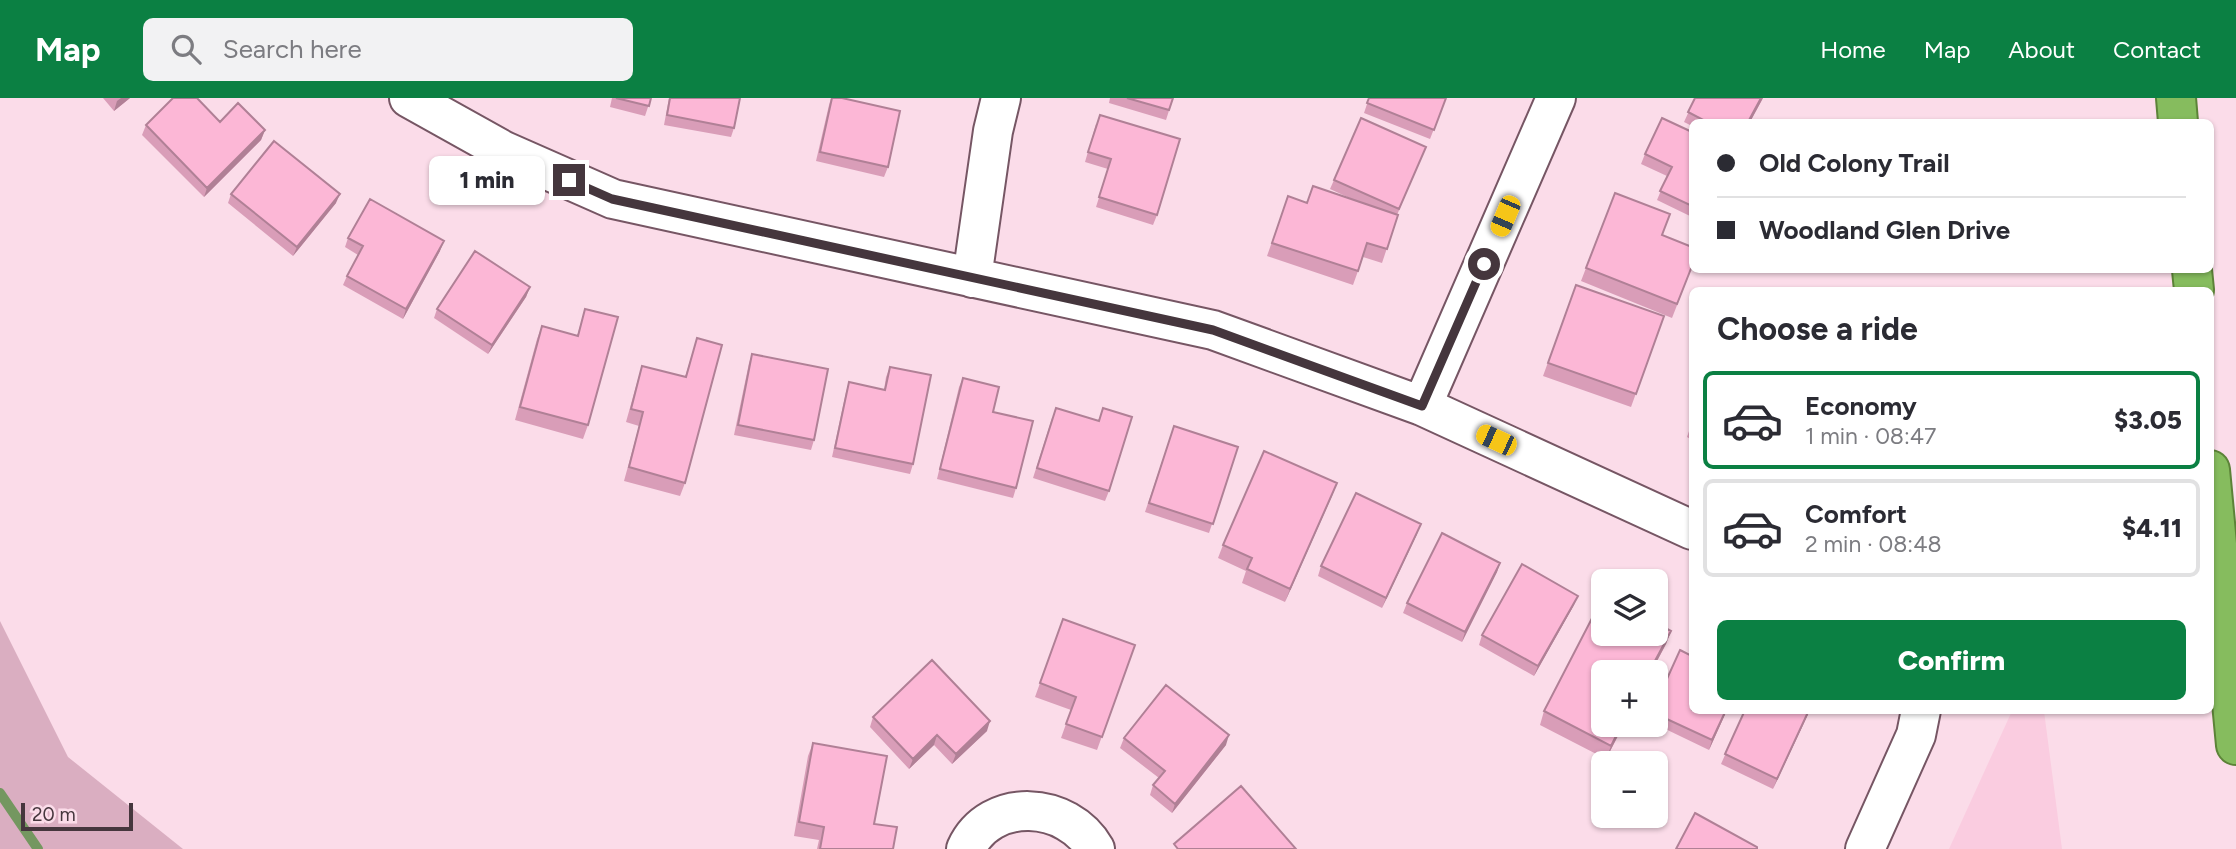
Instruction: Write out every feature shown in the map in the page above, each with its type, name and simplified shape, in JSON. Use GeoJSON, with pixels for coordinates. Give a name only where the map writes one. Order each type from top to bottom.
{"type":"FeatureCollection","features":[{"type":"Feature","properties":{"kind":"highway"},"geometry":{"type":"LineString","coordinates":[[2176,98],[2178,119]]}},
{"type":"Feature","properties":{"kind":"highway"},"geometry":{"type":"LineString","coordinates":[[2214,512],[2236,745]]}},
{"type":"Feature","properties":{"kind":"street"},"geometry":{"type":"LineString","coordinates":[[409,98],[505,151],[612,199],[1213,330],[1422,406],[1689,529]]}},
{"type":"Feature","properties":{"kind":"street"},"geometry":{"type":"LineString","coordinates":[[972,278],[993,131],[1001,98]]}},
{"type":"Feature","properties":{"kind":"street"},"geometry":{"type":"LineString","coordinates":[[1422,406],[1556,98]]}},
{"type":"Feature","properties":{"kind":"street"},"geometry":{"type":"LineString","coordinates":[[1865,849],[1916,735],[1921,714]]}},
{"type":"Feature","properties":{"kind":"street"},"geometry":{"type":"LineString","coordinates":[[965,849],[971,838],[993,819],[1013,812],[1040,811],[1064,819],[1086,835],[1095,849]]}},
{"type":"Feature","properties":{"kind":"shaded area"},"geometry":{"type":"Polygon","coordinates":[[[0,621],[68,757],[183,849],[0,849],[0,621]]]}},
{"type":"Feature","properties":{"kind":"shaded area"},"geometry":{"type":"Polygon","coordinates":[[[2011,714],[2044,714],[2062,849],[1949,849],[2011,714]]]}},
{"type":"Feature","properties":{"kind":"building"},"geometry":{"type":"Polygon","coordinates":[[[173,98],[197,98],[220,122],[238,103],[265,130],[207,188],[146,125],[173,98]]]}},
{"type":"Feature","properties":{"kind":"building"},"geometry":{"type":"Polygon","coordinates":[[[616,98],[651,98],[649,106],[616,98]]]}},
{"type":"Feature","properties":{"kind":"building"},"geometry":{"type":"Polygon","coordinates":[[[670,98],[740,98],[734,128],[667,115],[670,98]]]}},
{"type":"Feature","properties":{"kind":"building"},"geometry":{"type":"Polygon","coordinates":[[[832,98],[900,111],[888,167],[820,152],[832,98]]]}},
{"type":"Feature","properties":{"kind":"building"},"geometry":{"type":"Polygon","coordinates":[[[1127,98],[1173,98],[1169,110],[1127,98]]]}},
{"type":"Feature","properties":{"kind":"building"},"geometry":{"type":"Polygon","coordinates":[[[1369,98],[1446,98],[1434,130],[1367,103],[1369,98]]]}},
{"type":"Feature","properties":{"kind":"building"},"geometry":{"type":"Polygon","coordinates":[[[1695,98],[1761,98],[1750,119],[1701,119],[1688,112],[1695,98]]]}},
{"type":"Feature","properties":{"kind":"building"},"geometry":{"type":"Polygon","coordinates":[[[1100,115],[1180,139],[1157,215],[1099,197],[1111,159],[1088,152],[1100,115]]]}},
{"type":"Feature","properties":{"kind":"building"},"geometry":{"type":"Polygon","coordinates":[[[1361,118],[1426,147],[1399,209],[1334,180],[1361,118]]]}},
{"type":"Feature","properties":{"kind":"building"},"geometry":{"type":"Polygon","coordinates":[[[1662,118],[1689,131],[1689,205],[1660,191],[1672,167],[1645,154],[1662,118]]]}},
{"type":"Feature","properties":{"kind":"building"},"geometry":{"type":"Polygon","coordinates":[[[274,141],[340,194],[297,247],[231,194],[274,141]]]}},
{"type":"Feature","properties":{"kind":"building"},"geometry":{"type":"Polygon","coordinates":[[[1313,186],[1398,215],[1387,249],[1367,243],[1358,271],[1272,243],[1288,196],[1307,203],[1313,186]]]}},
{"type":"Feature","properties":{"kind":"building"},"geometry":{"type":"Polygon","coordinates":[[[1615,193],[1670,214],[1662,235],[1689,246],[1689,273],[1677,304],[1586,268],[1615,193]]]}},
{"type":"Feature","properties":{"kind":"building"},"geometry":{"type":"Polygon","coordinates":[[[370,199],[444,241],[406,309],[347,276],[363,246],[348,238],[370,199]]]}},
{"type":"Feature","properties":{"kind":"building"},"geometry":{"type":"Polygon","coordinates":[[[475,251],[530,287],[492,345],[437,309],[475,251]]]}},
{"type":"Feature","properties":{"kind":"building"},"geometry":{"type":"Polygon","coordinates":[[[1576,285],[1664,316],[1636,394],[1548,363],[1576,285]]]}},
{"type":"Feature","properties":{"kind":"building"},"geometry":{"type":"Polygon","coordinates":[[[585,309],[618,317],[588,425],[520,407],[542,326],[578,336],[585,309]]]}},
{"type":"Feature","properties":{"kind":"building"},"geometry":{"type":"Polygon","coordinates":[[[697,338],[722,345],[685,483],[629,467],[643,412],[631,409],[642,366],[686,377],[697,338]]]}},
{"type":"Feature","properties":{"kind":"building"},"geometry":{"type":"Polygon","coordinates":[[[752,354],[828,369],[814,440],[738,425],[752,354]]]}},
{"type":"Feature","properties":{"kind":"building"},"geometry":{"type":"Polygon","coordinates":[[[890,367],[931,375],[913,464],[835,448],[849,382],[885,390],[890,367]]]}},
{"type":"Feature","properties":{"kind":"building"},"geometry":{"type":"Polygon","coordinates":[[[963,378],[999,387],[993,412],[1033,421],[1016,488],[940,469],[963,378]]]}},
{"type":"Feature","properties":{"kind":"building"},"geometry":{"type":"Polygon","coordinates":[[[1056,408],[1099,421],[1103,408],[1132,417],[1109,491],[1037,468],[1056,408]]]}},
{"type":"Feature","properties":{"kind":"building"},"geometry":{"type":"Polygon","coordinates":[[[1174,426],[1238,447],[1213,524],[1149,503],[1174,426]]]}},
{"type":"Feature","properties":{"kind":"building"},"geometry":{"type":"Polygon","coordinates":[[[1264,451],[1337,483],[1290,589],[1247,569],[1252,558],[1223,545],[1264,451]]]}},
{"type":"Feature","properties":{"kind":"building"},"geometry":{"type":"Polygon","coordinates":[[[1356,493],[1421,524],[1386,598],[1321,566],[1356,493]]]}},
{"type":"Feature","properties":{"kind":"building"},"geometry":{"type":"Polygon","coordinates":[[[1442,533],[1500,563],[1465,632],[1407,603],[1442,533]]]}},
{"type":"Feature","properties":{"kind":"building"},"geometry":{"type":"Polygon","coordinates":[[[1522,564],[1578,596],[1538,666],[1482,635],[1522,564]]]}},
{"type":"Feature","properties":{"kind":"building"},"geometry":{"type":"Polygon","coordinates":[[[1063,619],[1135,645],[1102,737],[1066,724],[1076,697],[1040,683],[1063,619]]]}},
{"type":"Feature","properties":{"kind":"building"},"geometry":{"type":"Polygon","coordinates":[[[1591,620],[1591,646],[1663,646],[1655,660],[1591,660],[1591,736],[1544,711],[1591,620]]]}},
{"type":"Feature","properties":{"kind":"building"},"geometry":{"type":"Polygon","coordinates":[[[1680,650],[1689,654],[1689,714],[1724,714],[1712,740],[1668,720],[1668,676],[1680,650]]]}},
{"type":"Feature","properties":{"kind":"building"},"geometry":{"type":"Polygon","coordinates":[[[932,660],[990,721],[956,754],[937,735],[913,759],[873,717],[932,660]]]}},
{"type":"Feature","properties":{"kind":"building"},"geometry":{"type":"Polygon","coordinates":[[[1166,685],[1229,735],[1175,804],[1153,785],[1165,771],[1124,738],[1166,685]]]}},
{"type":"Feature","properties":{"kind":"building"},"geometry":{"type":"Polygon","coordinates":[[[1743,714],[1807,714],[1777,779],[1725,754],[1743,714]]]}},
{"type":"Feature","properties":{"kind":"building"},"geometry":{"type":"Polygon","coordinates":[[[1594,737],[1616,737],[1611,746],[1594,737]]]}},
{"type":"Feature","properties":{"kind":"building"},"geometry":{"type":"Polygon","coordinates":[[[813,743],[887,756],[874,824],[897,827],[893,849],[820,849],[824,827],[799,822],[813,743]]]}},
{"type":"Feature","properties":{"kind":"building"},"geometry":{"type":"Polygon","coordinates":[[[1241,786],[1296,849],[1178,849],[1174,844],[1241,786]]]}},
{"type":"Feature","properties":{"kind":"building"},"geometry":{"type":"Polygon","coordinates":[[[1695,813],[1757,847],[1757,849],[1676,849],[1695,813]]]}},
{"type":"Feature","properties":{"kind":"waterway"},"geometry":{"type":"LineString","coordinates":[[0,793],[38,849]]}},
{"type":"Feature","properties":{"kind":"route"},"geometry":{"type":"LineString","coordinates":[[569,180],[612,199],[1213,330],[1422,406],[1484,264]]}}]}
